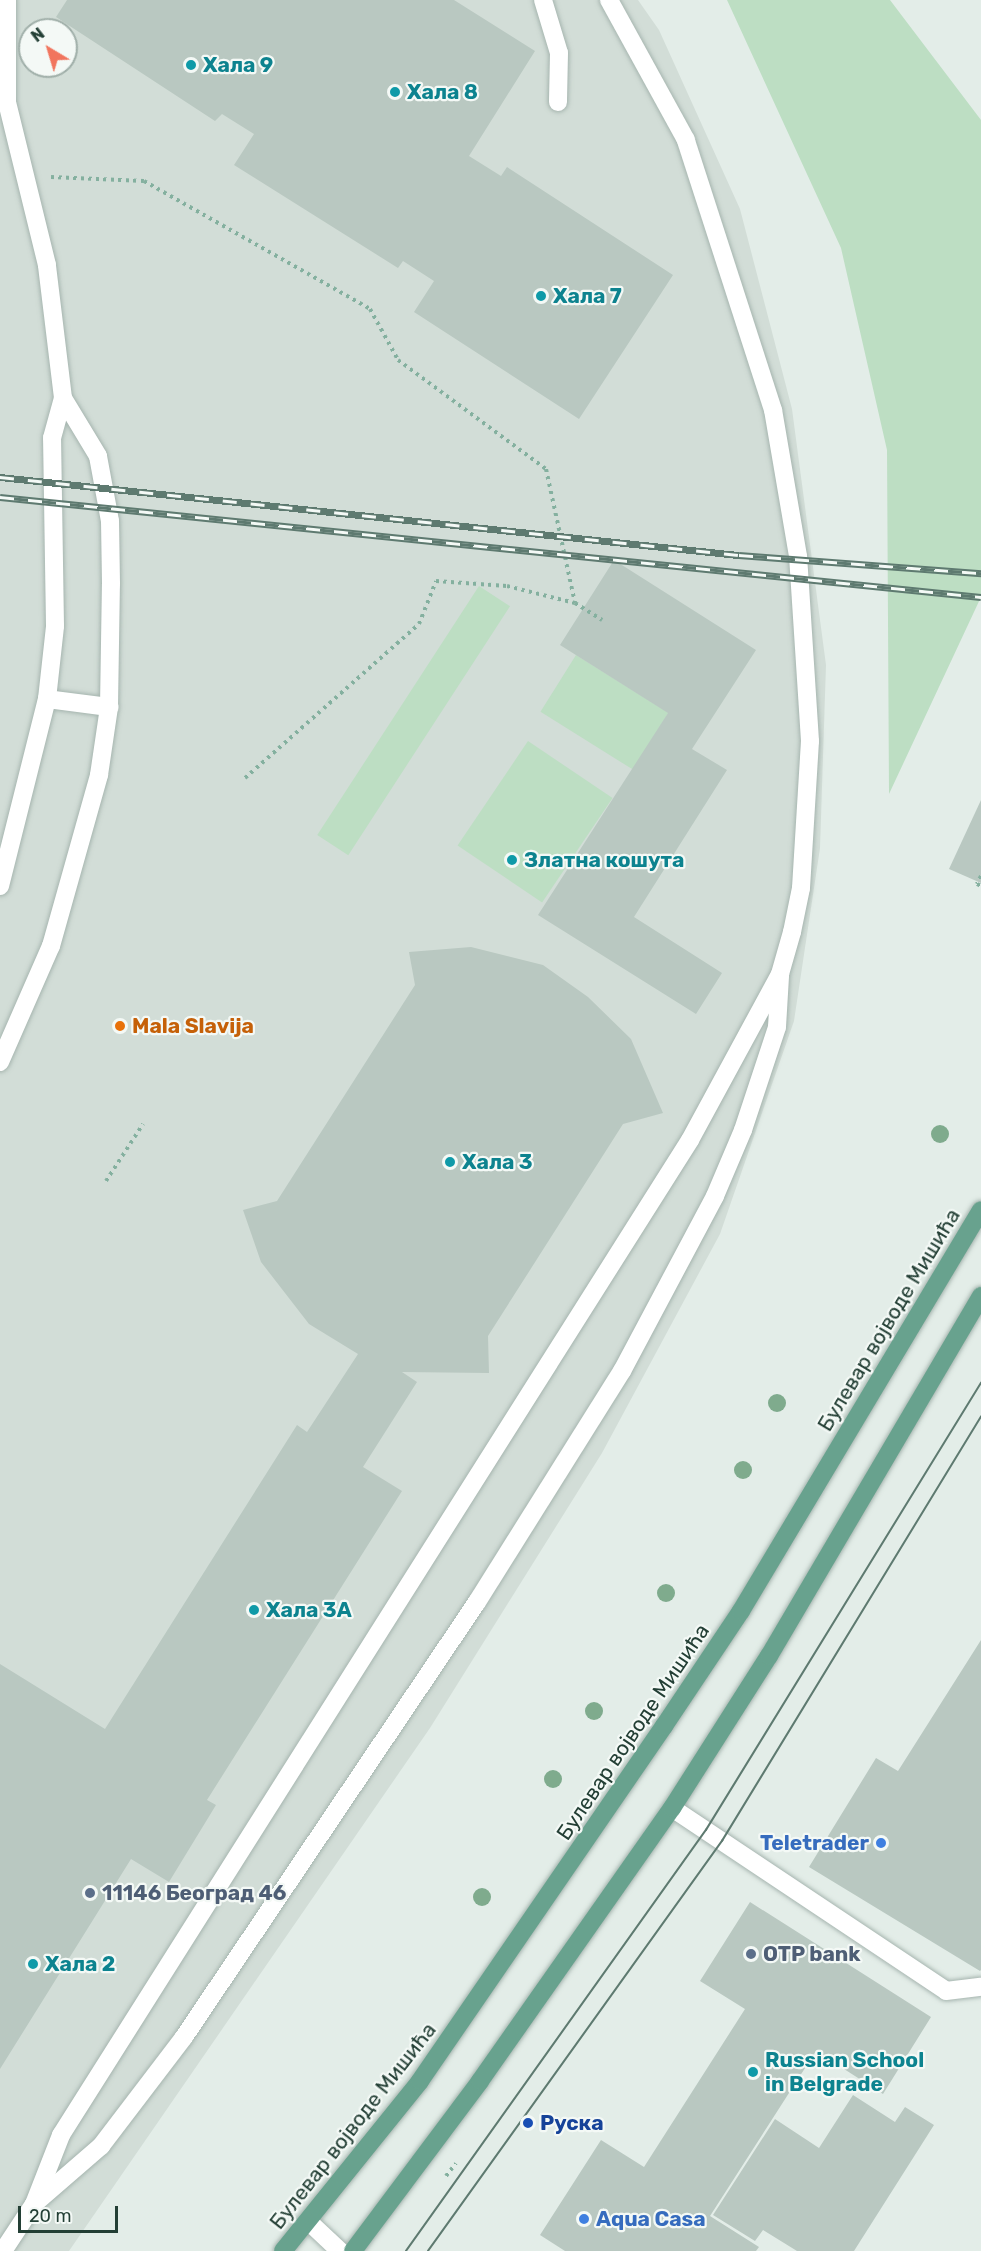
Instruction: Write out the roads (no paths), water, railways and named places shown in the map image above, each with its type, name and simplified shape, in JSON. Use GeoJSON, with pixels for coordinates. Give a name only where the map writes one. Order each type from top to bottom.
{"type":"FeatureCollection","features":[{"type":"Feature","properties":{"kind":"main road","name":"Булевар војводе Мишића"},"geometry":{"type":"LineString","coordinates":[[283,2251],[461,2024],[671,1717],[741,1611],[981,1210]]}},
{"type":"Feature","properties":{"kind":"main road"},"geometry":{"type":"LineString","coordinates":[[353,2251],[480,2081],[672,1808],[769,1656],[981,1296]]}},
{"type":"Feature","properties":{"kind":"street"},"geometry":{"type":"LineString","coordinates":[[0,886],[47,699],[54,626],[52,438],[63,398],[47,265],[7,102],[7,0]]}},
{"type":"Feature","properties":{"kind":"street"},"geometry":{"type":"LineString","coordinates":[[543,0],[559,53],[558,102]]}},
{"type":"Feature","properties":{"kind":"street"},"geometry":{"type":"LineString","coordinates":[[3,2251],[34,2204],[101,2145],[184,2037],[477,1602],[622,1371],[715,1196],[743,1130],[777,1027],[780,974],[801,888],[810,741],[798,556],[773,410],[686,140],[609,0]]}},
{"type":"Feature","properties":{"kind":"street"},"geometry":{"type":"LineString","coordinates":[[0,1062],[51,946],[80,855],[109,707],[110,521],[98,456],[63,398]]}},
{"type":"Feature","properties":{"kind":"street"},"geometry":{"type":"LineString","coordinates":[[47,699],[109,707]]}},
{"type":"Feature","properties":{"kind":"street"},"geometry":{"type":"LineString","coordinates":[[34,2204],[44,2168],[61,2135],[579,1321],[690,1140],[780,974]]}},
{"type":"Feature","properties":{"kind":"street"},"geometry":{"type":"LineString","coordinates":[[672,1808],[945,1991],[981,1987]]}},
{"type":"Feature","properties":{"kind":"street"},"geometry":{"type":"LineString","coordinates":[[308,2221],[340,2251]]}},
{"type":"Feature","properties":{"kind":"tram line"},"geometry":{"type":"LineString","coordinates":[[406,2251],[706,1830],[981,1383]]}},
{"type":"Feature","properties":{"kind":"tram line"},"geometry":{"type":"LineString","coordinates":[[428,2251],[722,1841],[981,1417]]}},
{"type":"Feature","properties":{"kind":"railway"},"geometry":{"type":"LineString","coordinates":[[0,477],[739,555],[981,573]]}},
{"type":"Feature","properties":{"kind":"railway"},"geometry":{"type":"LineString","coordinates":[[0,497],[981,597]]}},
{"type":"Feature","properties":{"kind":"place","name":"Хала 9"},"geometry":{"type":"Point","coordinates":[191,65]}},
{"type":"Feature","properties":{"kind":"place","name":"Хала 8"},"geometry":{"type":"Point","coordinates":[395,92]}},
{"type":"Feature","properties":{"kind":"place","name":"Хала 7"},"geometry":{"type":"Point","coordinates":[541,296]}},
{"type":"Feature","properties":{"kind":"place","name":"Златна кошута"},"geometry":{"type":"Point","coordinates":[512,860]}},
{"type":"Feature","properties":{"kind":"place","name":"Mala Slavija"},"geometry":{"type":"Point","coordinates":[120,1026]}},
{"type":"Feature","properties":{"kind":"place","name":"Хала 3"},"geometry":{"type":"Point","coordinates":[450,1162]}},
{"type":"Feature","properties":{"kind":"place","name":"Хала 3А"},"geometry":{"type":"Point","coordinates":[254,1610]}},
{"type":"Feature","properties":{"kind":"place","name":"Teletrader"},"geometry":{"type":"Point","coordinates":[881,1843]}},
{"type":"Feature","properties":{"kind":"place","name":"11146 Београд 46"},"geometry":{"type":"Point","coordinates":[90,1893]}},
{"type":"Feature","properties":{"kind":"place","name":"OTP bank"},"geometry":{"type":"Point","coordinates":[751,1954]}},
{"type":"Feature","properties":{"kind":"place","name":"Хала 2"},"geometry":{"type":"Point","coordinates":[33,1964]}},
{"type":"Feature","properties":{"kind":"place","name":"Russian School in Belgrade"},"geometry":{"type":"Point","coordinates":[753,2072]}},
{"type":"Feature","properties":{"kind":"place","name":"Руска"},"geometry":{"type":"Point","coordinates":[528,2123]}},
{"type":"Feature","properties":{"kind":"place","name":"Aqua Casa"},"geometry":{"type":"Point","coordinates":[584,2219]}}]}
